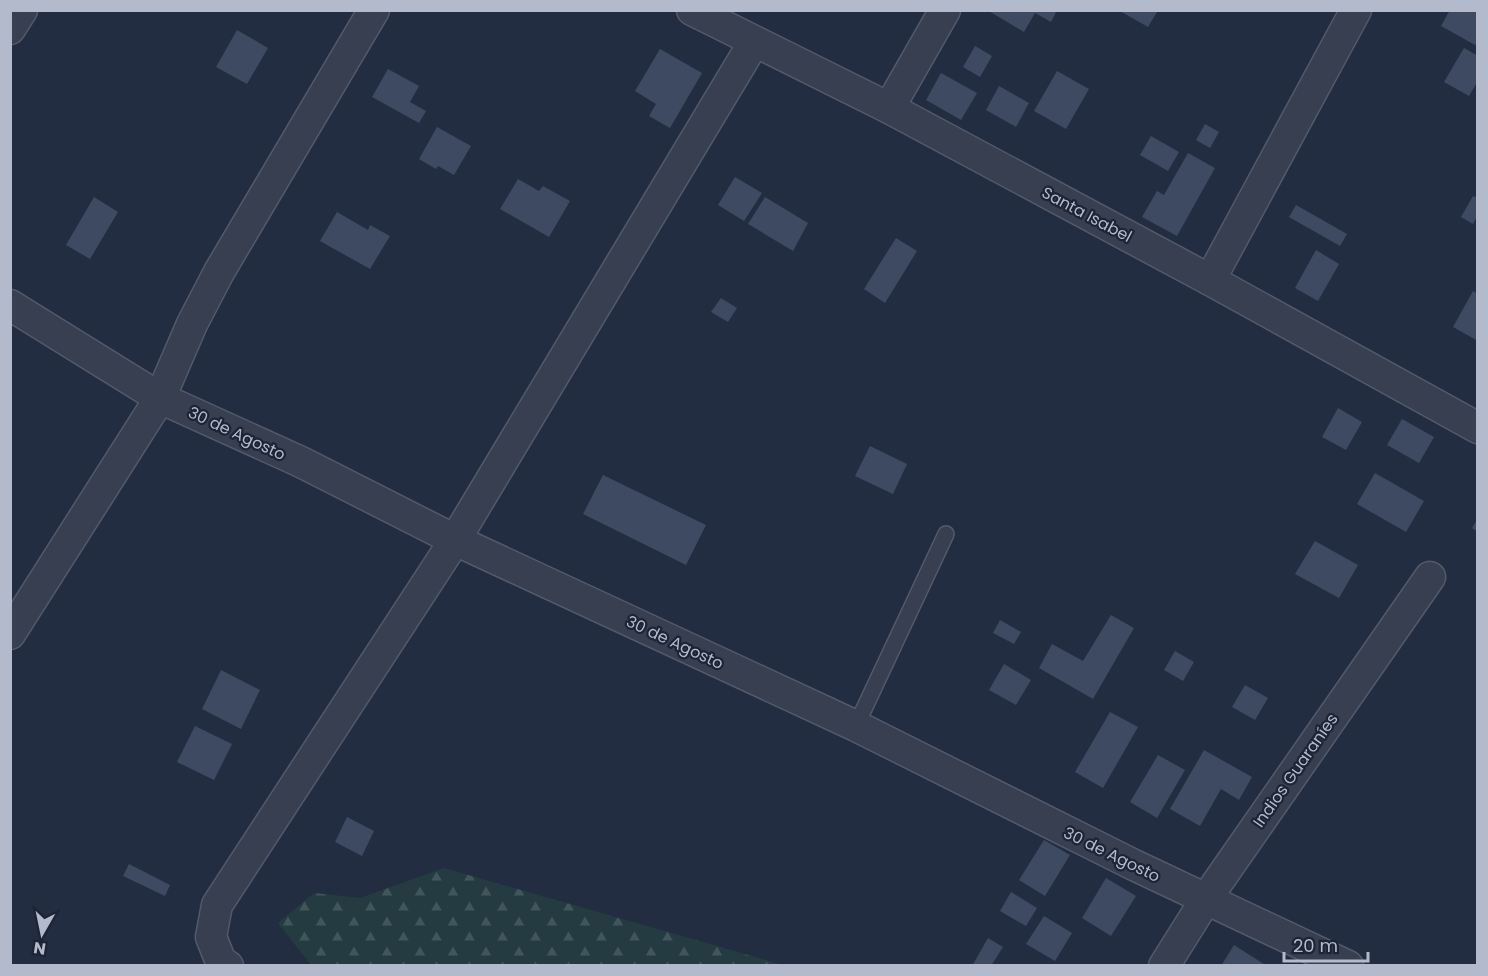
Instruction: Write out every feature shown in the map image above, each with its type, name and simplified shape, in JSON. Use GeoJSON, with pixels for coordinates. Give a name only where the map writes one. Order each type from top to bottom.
{"type":"FeatureCollection","features":[{"type":"Feature","properties":{"kind":"street"},"geometry":{"type":"LineString","coordinates":[[10,29],[22,10]]}},
{"type":"Feature","properties":{"kind":"street"},"geometry":{"type":"LineString","coordinates":[[10,634],[160,398],[192,324],[219,272],[374,10]]}},
{"type":"Feature","properties":{"kind":"street","name":"Santa Isabel"},"geometry":{"type":"LineString","coordinates":[[692,10],[889,108],[1210,280],[1478,428]]}},
{"type":"Feature","properties":{"kind":"street"},"geometry":{"type":"LineString","coordinates":[[889,108],[945,10]]}},
{"type":"Feature","properties":{"kind":"street"},"geometry":{"type":"LineString","coordinates":[[1210,280],[1356,10]]}},
{"type":"Feature","properties":{"kind":"street"},"geometry":{"type":"LineString","coordinates":[[228,966],[221,962],[211,937],[217,905],[455,540],[754,42]]}},
{"type":"Feature","properties":{"kind":"street","name":"30 de Agosto"},"geometry":{"type":"LineString","coordinates":[[10,304],[160,398],[301,462],[455,540],[856,726],[1134,865],[1348,966]]}},
{"type":"Feature","properties":{"kind":"street","name":"Indios Guaraníes"},"geometry":{"type":"LineString","coordinates":[[1164,966],[1206,899],[1430,577]]}},
{"type":"Feature","properties":{"kind":"lane"},"geometry":{"type":"LineString","coordinates":[[856,726],[946,534]]}},
{"type":"Feature","properties":{"kind":"green space"},"geometry":{"type":"Polygon","coordinates":[[[444,868],[783,965],[311,965],[278,923],[314,893],[360,898],[444,868]]]}},
{"type":"Feature","properties":{"kind":"building"},"geometry":{"type":"Polygon","coordinates":[[[987,10],[1057,10],[1051,22],[1035,13],[1024,32],[987,10]]]}},
{"type":"Feature","properties":{"kind":"building"},"geometry":{"type":"Polygon","coordinates":[[[1118,10],[1155,10],[1157,12],[1148,27],[1118,10]]]}},
{"type":"Feature","properties":{"kind":"building"},"geometry":{"type":"Polygon","coordinates":[[[1450,10],[1478,10],[1478,41],[1475,45],[1441,26],[1450,10]]]}},
{"type":"Feature","properties":{"kind":"building"},"geometry":{"type":"Polygon","coordinates":[[[237,30],[268,48],[247,84],[216,67],[237,30]]]}},
{"type":"Feature","properties":{"kind":"building"},"geometry":{"type":"Polygon","coordinates":[[[975,46],[992,56],[980,77],[963,67],[975,46]]]}},
{"type":"Feature","properties":{"kind":"building"},"geometry":{"type":"Polygon","coordinates":[[[1464,48],[1478,56],[1478,81],[1469,96],[1444,82],[1464,48]]]}},
{"type":"Feature","properties":{"kind":"building"},"geometry":{"type":"Polygon","coordinates":[[[660,49],[702,73],[670,128],[649,116],[656,104],[635,91],[660,49]]]}},
{"type":"Feature","properties":{"kind":"building"},"geometry":{"type":"Polygon","coordinates":[[[388,69],[419,86],[410,102],[426,111],[419,123],[372,97],[388,69]]]}},
{"type":"Feature","properties":{"kind":"building"},"geometry":{"type":"Polygon","coordinates":[[[1057,71],[1089,89],[1066,129],[1034,111],[1057,71]]]}},
{"type":"Feature","properties":{"kind":"building"},"geometry":{"type":"Polygon","coordinates":[[[941,73],[977,93],[961,120],[926,100],[941,73]]]}},
{"type":"Feature","properties":{"kind":"building"},"geometry":{"type":"Polygon","coordinates":[[[999,86],[1029,103],[1016,127],[986,110],[999,86]]]}},
{"type":"Feature","properties":{"kind":"building"},"geometry":{"type":"Polygon","coordinates":[[[1205,124],[1219,132],[1210,148],[1196,140],[1205,124]]]}},
{"type":"Feature","properties":{"kind":"building"},"geometry":{"type":"Polygon","coordinates":[[[437,127],[471,146],[454,175],[438,166],[436,169],[419,159],[437,127]]]}},
{"type":"Feature","properties":{"kind":"building"},"geometry":{"type":"Polygon","coordinates":[[[1151,136],[1179,152],[1168,171],[1140,155],[1151,136]]]}},
{"type":"Feature","properties":{"kind":"building"},"geometry":{"type":"Polygon","coordinates":[[[1188,153],[1215,168],[1177,236],[1142,217],[1157,191],[1164,195],[1188,153]]]}},
{"type":"Feature","properties":{"kind":"building"},"geometry":{"type":"Polygon","coordinates":[[[735,177],[762,193],[744,221],[718,205],[735,177]]]}},
{"type":"Feature","properties":{"kind":"building"},"geometry":{"type":"Polygon","coordinates":[[[518,179],[539,191],[543,186],[570,201],[549,237],[500,209],[518,179]]]}},
{"type":"Feature","properties":{"kind":"building"},"geometry":{"type":"Polygon","coordinates":[[[1473,196],[1478,198],[1478,215],[1473,224],[1461,217],[1473,196]]]}},
{"type":"Feature","properties":{"kind":"building"},"geometry":{"type":"Polygon","coordinates":[[[94,197],[118,212],[90,259],[66,245],[94,197]]]}},
{"type":"Feature","properties":{"kind":"building"},"geometry":{"type":"Polygon","coordinates":[[[765,197],[808,223],[793,251],[748,224],[765,197]]]}},
{"type":"Feature","properties":{"kind":"building"},"geometry":{"type":"Polygon","coordinates":[[[1296,205],[1347,234],[1340,246],[1289,217],[1296,205]]]}},
{"type":"Feature","properties":{"kind":"building"},"geometry":{"type":"Polygon","coordinates":[[[337,212],[368,230],[370,225],[390,236],[370,269],[320,241],[337,212]]]}},
{"type":"Feature","properties":{"kind":"building"},"geometry":{"type":"Polygon","coordinates":[[[896,238],[917,251],[885,303],[864,289],[896,238]]]}},
{"type":"Feature","properties":{"kind":"building"},"geometry":{"type":"Polygon","coordinates":[[[1316,250],[1339,264],[1318,301],[1295,288],[1316,250]]]}},
{"type":"Feature","properties":{"kind":"building"},"geometry":{"type":"Polygon","coordinates":[[[1473,291],[1478,294],[1478,341],[1453,327],[1473,291]]]}},
{"type":"Feature","properties":{"kind":"building"},"geometry":{"type":"Polygon","coordinates":[[[721,298],[737,308],[728,322],[711,312],[721,298]]]}},
{"type":"Feature","properties":{"kind":"building"},"geometry":{"type":"Polygon","coordinates":[[[1338,408],[1362,422],[1346,450],[1322,437],[1338,408]]]}},
{"type":"Feature","properties":{"kind":"building"},"geometry":{"type":"Polygon","coordinates":[[[1402,419],[1434,437],[1419,463],[1387,445],[1402,419]]]}},
{"type":"Feature","properties":{"kind":"building"},"geometry":{"type":"Polygon","coordinates":[[[870,446],[907,464],[893,494],[855,476],[870,446]]]}},
{"type":"Feature","properties":{"kind":"building"},"geometry":{"type":"Polygon","coordinates":[[[1375,473],[1424,501],[1406,532],[1357,504],[1375,473]]]}},
{"type":"Feature","properties":{"kind":"building"},"geometry":{"type":"Polygon","coordinates":[[[603,475],[706,525],[686,565],[583,514],[603,475]]]}},
{"type":"Feature","properties":{"kind":"building"},"geometry":{"type":"Polygon","coordinates":[[[1478,518],[1478,532],[1472,528],[1478,518]]]}},
{"type":"Feature","properties":{"kind":"building"},"geometry":{"type":"Polygon","coordinates":[[[1315,541],[1358,565],[1339,598],[1295,574],[1315,541]]]}},
{"type":"Feature","properties":{"kind":"building"},"geometry":{"type":"Polygon","coordinates":[[[1111,615],[1134,628],[1093,699],[1039,668],[1052,644],[1083,661],[1111,615]]]}},
{"type":"Feature","properties":{"kind":"building"},"geometry":{"type":"Polygon","coordinates":[[[1000,620],[1021,632],[1014,644],[993,633],[1000,620]]]}},
{"type":"Feature","properties":{"kind":"building"},"geometry":{"type":"Polygon","coordinates":[[[1175,651],[1194,662],[1183,681],[1164,670],[1175,651]]]}},
{"type":"Feature","properties":{"kind":"building"},"geometry":{"type":"Polygon","coordinates":[[[1004,664],[1031,680],[1016,705],[989,690],[1004,664]]]}},
{"type":"Feature","properties":{"kind":"building"},"geometry":{"type":"Polygon","coordinates":[[[221,670],[260,690],[241,729],[202,709],[221,670]]]}},
{"type":"Feature","properties":{"kind":"building"},"geometry":{"type":"Polygon","coordinates":[[[1245,685],[1268,698],[1255,720],[1232,707],[1245,685]]]}},
{"type":"Feature","properties":{"kind":"building"},"geometry":{"type":"Polygon","coordinates":[[[1110,712],[1138,727],[1103,788],[1075,772],[1110,712]]]}},
{"type":"Feature","properties":{"kind":"building"},"geometry":{"type":"Polygon","coordinates":[[[195,726],[232,744],[214,780],[177,762],[195,726]]]}},
{"type":"Feature","properties":{"kind":"building"},"geometry":{"type":"Polygon","coordinates":[[[1204,750],[1252,777],[1239,800],[1221,789],[1200,826],[1170,809],[1204,750]]]}},
{"type":"Feature","properties":{"kind":"building"},"geometry":{"type":"Polygon","coordinates":[[[1158,755],[1185,770],[1157,818],[1130,802],[1158,755]]]}},
{"type":"Feature","properties":{"kind":"building"},"geometry":{"type":"Polygon","coordinates":[[[347,817],[374,831],[362,856],[335,842],[347,817]]]}},
{"type":"Feature","properties":{"kind":"building"},"geometry":{"type":"Polygon","coordinates":[[[1044,840],[1070,855],[1045,896],[1019,880],[1044,840]]]}},
{"type":"Feature","properties":{"kind":"building"},"geometry":{"type":"Polygon","coordinates":[[[129,864],[170,885],[165,896],[123,876],[129,864]]]}},
{"type":"Feature","properties":{"kind":"building"},"geometry":{"type":"Polygon","coordinates":[[[1106,878],[1136,896],[1111,936],[1082,918],[1106,878]]]}},
{"type":"Feature","properties":{"kind":"building"},"geometry":{"type":"Polygon","coordinates":[[[1011,892],[1037,908],[1026,926],[1000,911],[1011,892]]]}},
{"type":"Feature","properties":{"kind":"building"},"geometry":{"type":"Polygon","coordinates":[[[1044,916],[1072,933],[1055,961],[1026,944],[1044,916]]]}},
{"type":"Feature","properties":{"kind":"building"},"geometry":{"type":"Polygon","coordinates":[[[988,938],[1003,947],[991,966],[972,966],[988,938]]]}},
{"type":"Feature","properties":{"kind":"building"},"geometry":{"type":"Polygon","coordinates":[[[1234,945],[1267,966],[1221,966],[1234,945]]]}}]}
